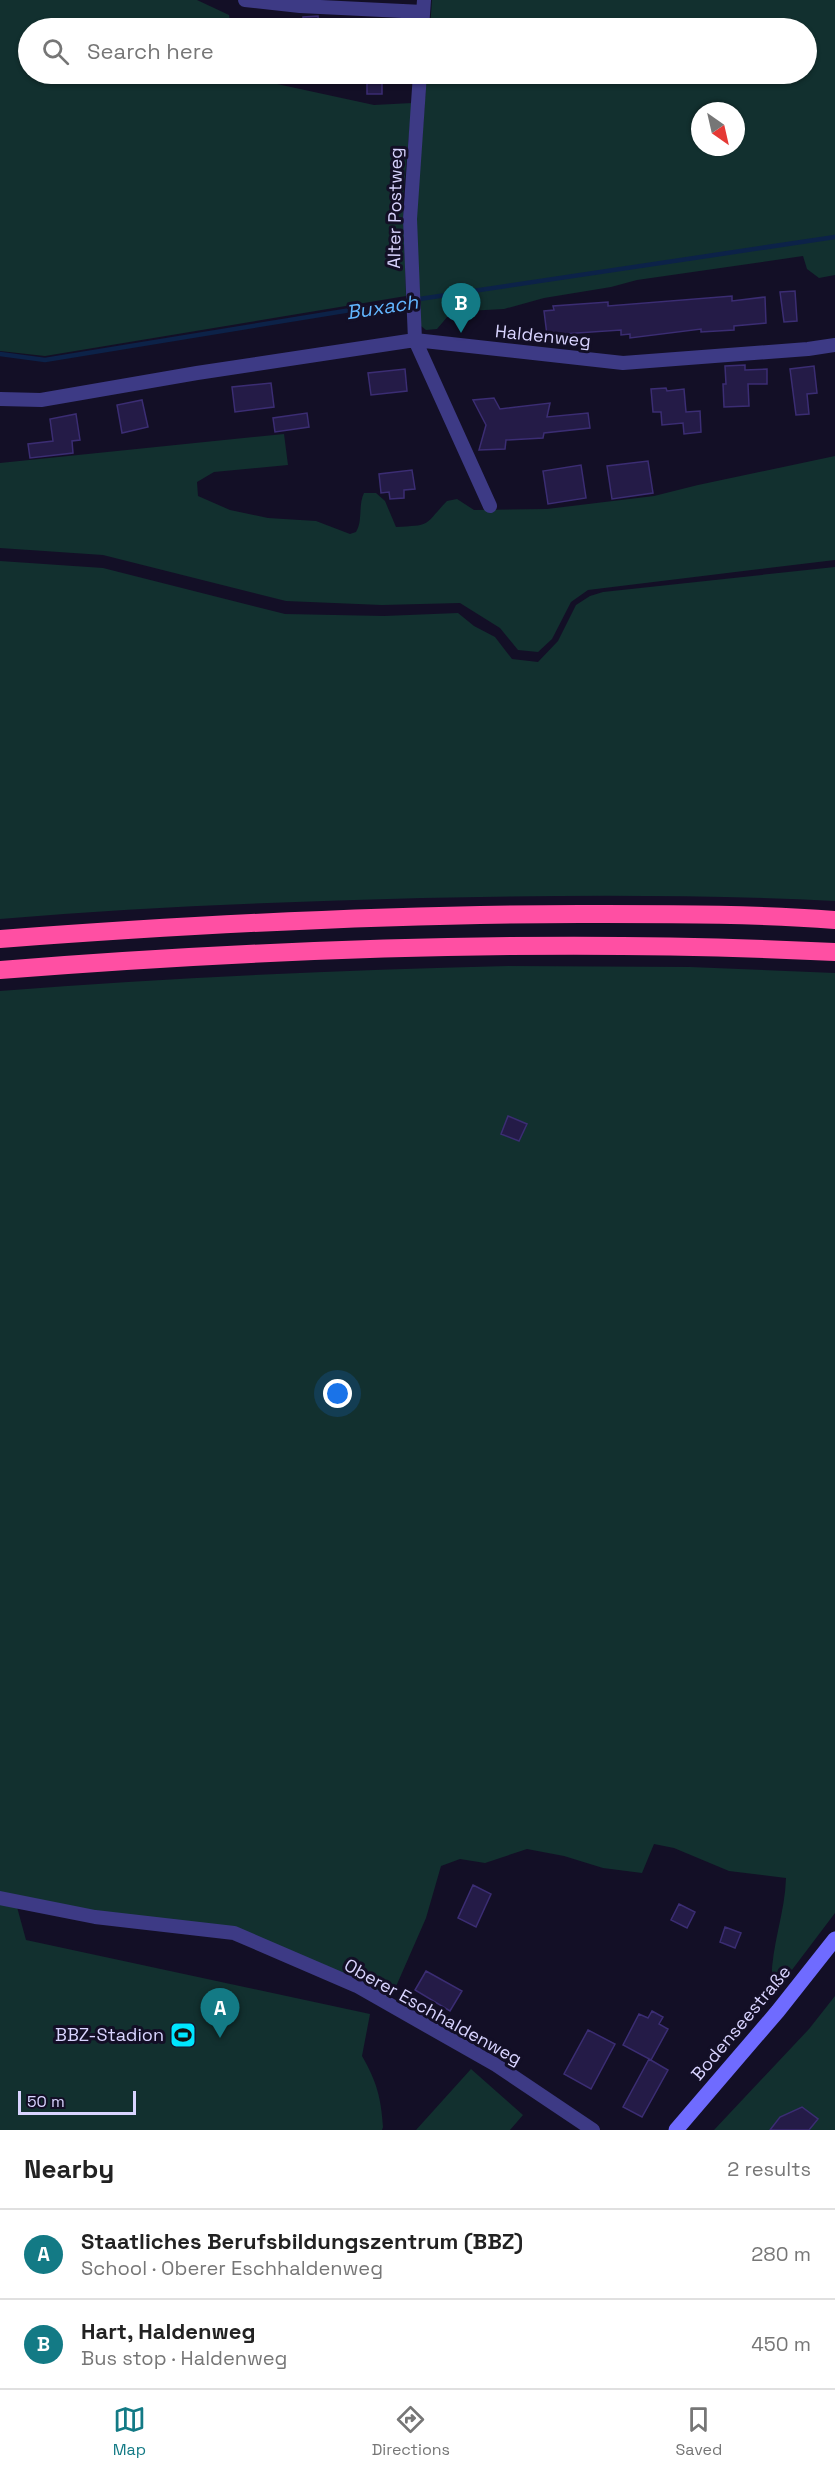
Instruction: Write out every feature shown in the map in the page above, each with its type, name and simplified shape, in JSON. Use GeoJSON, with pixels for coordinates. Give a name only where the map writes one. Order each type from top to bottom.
{"type":"FeatureCollection","features":[{"type":"Feature","properties":{"kind":"highway"},"geometry":{"type":"LineString","coordinates":[[0,939],[346,917],[704,914],[835,920]]}},
{"type":"Feature","properties":{"kind":"highway"},"geometry":{"type":"LineString","coordinates":[[0,970],[180,957],[461,946],[715,947],[835,952]]}},
{"type":"Feature","properties":{"kind":"main road","name":"Bodenseestraße"},"geometry":{"type":"LineString","coordinates":[[676,2130],[778,2011],[835,1939]]}},
{"type":"Feature","properties":{"kind":"street"},"geometry":{"type":"LineString","coordinates":[[245,0],[424,6]]}},
{"type":"Feature","properties":{"kind":"street","name":"Alter Postweg"},"geometry":{"type":"LineString","coordinates":[[419,84],[410,219],[415,340],[490,506]]}},
{"type":"Feature","properties":{"kind":"street","name":"Haldenweg"},"geometry":{"type":"LineString","coordinates":[[0,399],[41,400],[197,373],[415,340],[623,363],[808,350],[835,345]]}},
{"type":"Feature","properties":{"kind":"street","name":"Oberer Eschhaldenweg"},"geometry":{"type":"LineString","coordinates":[[0,1898],[95,1917],[234,1933],[357,1986],[496,2065],[593,2130]]}},
{"type":"Feature","properties":{"kind":"green space"},"geometry":{"type":"Polygon","coordinates":[[[0,0],[197,0],[229,15],[229,18],[18,18],[18,84],[277,84],[374,105],[412,103],[403,198],[406,296],[45,356],[0,351],[0,0]]]}},
{"type":"Feature","properties":{"kind":"green space"},"geometry":{"type":"Polygon","coordinates":[[[432,0],[835,0],[835,275],[819,278],[807,269],[803,256],[637,280],[611,287],[544,298],[504,309],[467,311],[448,316],[437,329],[426,330],[421,326],[416,216],[426,84],[817,84],[817,18],[431,18],[432,0]]]}},
{"type":"Feature","properties":{"kind":"green space"},"geometry":{"type":"Polygon","coordinates":[[[284,434],[288,465],[214,472],[197,482],[198,496],[230,510],[268,518],[316,521],[350,534],[356,532],[358,528],[364,493],[376,493],[385,501],[396,527],[426,523],[447,501],[457,499],[474,510],[547,509],[654,496],[835,456],[835,560],[588,590],[571,602],[552,639],[538,652],[518,650],[500,628],[460,603],[382,605],[286,601],[103,555],[0,548],[0,463],[284,434]]]}},
{"type":"Feature","properties":{"kind":"green space"},"geometry":{"type":"Polygon","coordinates":[[[0,561],[103,568],[285,614],[384,616],[458,613],[474,626],[495,637],[512,659],[538,662],[558,641],[576,605],[590,596],[603,592],[835,567],[835,901],[628,896],[422,898],[105,911],[0,919],[0,561]]]}},
{"type":"Feature","properties":{"kind":"green space"},"geometry":{"type":"Polygon","coordinates":[[[508,966],[690,967],[835,973],[835,1913],[776,1991],[772,1989],[773,1961],[786,1878],[729,1871],[674,1848],[654,1844],[642,1873],[603,1868],[564,1856],[527,1849],[485,1863],[460,1859],[441,1866],[426,1918],[387,2007],[355,1989],[232,1938],[17,1907],[26,1940],[370,2014],[362,2056],[377,2090],[383,2127],[382,2130],[0,2130],[0,991],[254,975],[508,966]]]}},
{"type":"Feature","properties":{"kind":"green space"},"geometry":{"type":"Polygon","coordinates":[[[835,1996],[835,2130],[714,2130],[809,2029],[835,1996]]]}},
{"type":"Feature","properties":{"kind":"green space"},"geometry":{"type":"Polygon","coordinates":[[[471,2069],[523,2115],[510,2130],[416,2130],[471,2069]]]}},
{"type":"Feature","properties":{"kind":"building"},"geometry":{"type":"Polygon","coordinates":[[[318,16],[318,18],[303,18],[318,16]]]}},
{"type":"Feature","properties":{"kind":"building"},"geometry":{"type":"Polygon","coordinates":[[[367,84],[382,84],[382,94],[367,94],[367,84]]]}},
{"type":"Feature","properties":{"kind":"building"},"geometry":{"type":"Polygon","coordinates":[[[795,291],[797,321],[784,322],[780,292],[795,291]]]}},
{"type":"Feature","properties":{"kind":"building"},"geometry":{"type":"Polygon","coordinates":[[[732,296],[732,301],[765,297],[766,323],[734,326],[734,330],[701,332],[701,329],[630,338],[630,334],[621,335],[621,330],[547,335],[544,311],[554,310],[553,306],[608,302],[608,306],[732,296]]]}},
{"type":"Feature","properties":{"kind":"building"},"geometry":{"type":"Polygon","coordinates":[[[745,365],[745,370],[767,369],[767,384],[748,384],[749,406],[724,407],[725,366],[745,365]]]}},
{"type":"Feature","properties":{"kind":"building"},"geometry":{"type":"Polygon","coordinates":[[[814,366],[817,393],[807,394],[809,414],[796,415],[790,369],[814,366]]]}},
{"type":"Feature","properties":{"kind":"building"},"geometry":{"type":"Polygon","coordinates":[[[405,369],[407,391],[371,395],[368,373],[405,369]]]}},
{"type":"Feature","properties":{"kind":"building"},"geometry":{"type":"Polygon","coordinates":[[[271,383],[274,407],[235,412],[232,387],[271,383]]]}},
{"type":"Feature","properties":{"kind":"building"},"geometry":{"type":"Polygon","coordinates":[[[666,388],[667,391],[684,389],[686,412],[700,411],[701,432],[684,434],[683,423],[662,425],[661,412],[653,412],[651,389],[666,388]]]}},
{"type":"Feature","properties":{"kind":"building"},"geometry":{"type":"Polygon","coordinates":[[[494,398],[500,409],[550,403],[547,417],[588,413],[590,428],[544,433],[543,438],[506,440],[505,449],[479,450],[486,425],[473,400],[494,398]]]}},
{"type":"Feature","properties":{"kind":"building"},"geometry":{"type":"Polygon","coordinates":[[[142,400],[148,427],[122,433],[117,405],[142,400]]]}},
{"type":"Feature","properties":{"kind":"building"},"geometry":{"type":"Polygon","coordinates":[[[307,413],[309,427],[275,432],[273,418],[307,413]]]}},
{"type":"Feature","properties":{"kind":"building"},"geometry":{"type":"Polygon","coordinates":[[[76,414],[80,440],[72,441],[73,453],[30,458],[28,444],[53,441],[50,419],[76,414]]]}},
{"type":"Feature","properties":{"kind":"building"},"geometry":{"type":"Polygon","coordinates":[[[648,461],[653,493],[612,499],[607,466],[648,461]]]}},
{"type":"Feature","properties":{"kind":"building"},"geometry":{"type":"Polygon","coordinates":[[[581,465],[586,498],[548,504],[543,471],[581,465]]]}},
{"type":"Feature","properties":{"kind":"building"},"geometry":{"type":"Polygon","coordinates":[[[412,470],[415,489],[404,490],[404,498],[390,499],[389,492],[381,493],[379,474],[412,470]]]}},
{"type":"Feature","properties":{"kind":"building"},"geometry":{"type":"Polygon","coordinates":[[[508,1116],[527,1124],[519,1141],[501,1134],[508,1116]]]}},
{"type":"Feature","properties":{"kind":"building"},"geometry":{"type":"Polygon","coordinates":[[[473,1885],[491,1894],[476,1927],[458,1918],[473,1885]]]}},
{"type":"Feature","properties":{"kind":"building"},"geometry":{"type":"Polygon","coordinates":[[[679,1904],[695,1912],[687,1928],[671,1920],[679,1904]]]}},
{"type":"Feature","properties":{"kind":"building"},"geometry":{"type":"Polygon","coordinates":[[[725,1927],[741,1933],[735,1948],[720,1942],[725,1927]]]}},
{"type":"Feature","properties":{"kind":"building"},"geometry":{"type":"Polygon","coordinates":[[[426,1971],[462,1991],[450,2011],[415,1990],[426,1971]]]}},
{"type":"Feature","properties":{"kind":"building"},"geometry":{"type":"Polygon","coordinates":[[[652,2011],[663,2017],[659,2024],[668,2029],[651,2060],[623,2045],[639,2014],[648,2018],[652,2011]]]}},
{"type":"Feature","properties":{"kind":"building"},"geometry":{"type":"Polygon","coordinates":[[[588,2030],[615,2044],[591,2089],[564,2074],[588,2030]]]}},
{"type":"Feature","properties":{"kind":"building"},"geometry":{"type":"Polygon","coordinates":[[[649,2059],[668,2070],[642,2117],[623,2107],[649,2059]]]}},
{"type":"Feature","properties":{"kind":"building"},"geometry":{"type":"Polygon","coordinates":[[[802,2107],[818,2119],[809,2130],[770,2130],[780,2117],[802,2107]]]}},
{"type":"Feature","properties":{"kind":"waterway","name":"Buxach"},"geometry":{"type":"LineString","coordinates":[[0,354],[45,360],[406,301],[835,237]]}},
{"type":"Feature","properties":{"kind":"place","name":"Hart, Haldenweg"},"geometry":{"type":"Point","coordinates":[461,333]}},
{"type":"Feature","properties":{"kind":"place","name":"BBZ-Stadion"},"geometry":{"type":"Point","coordinates":[183,2035]}},
{"type":"Feature","properties":{"kind":"place","name":"Staatliches Berufsbildungszentrum (BBZ)"},"geometry":{"type":"Point","coordinates":[220,2038]}}]}
